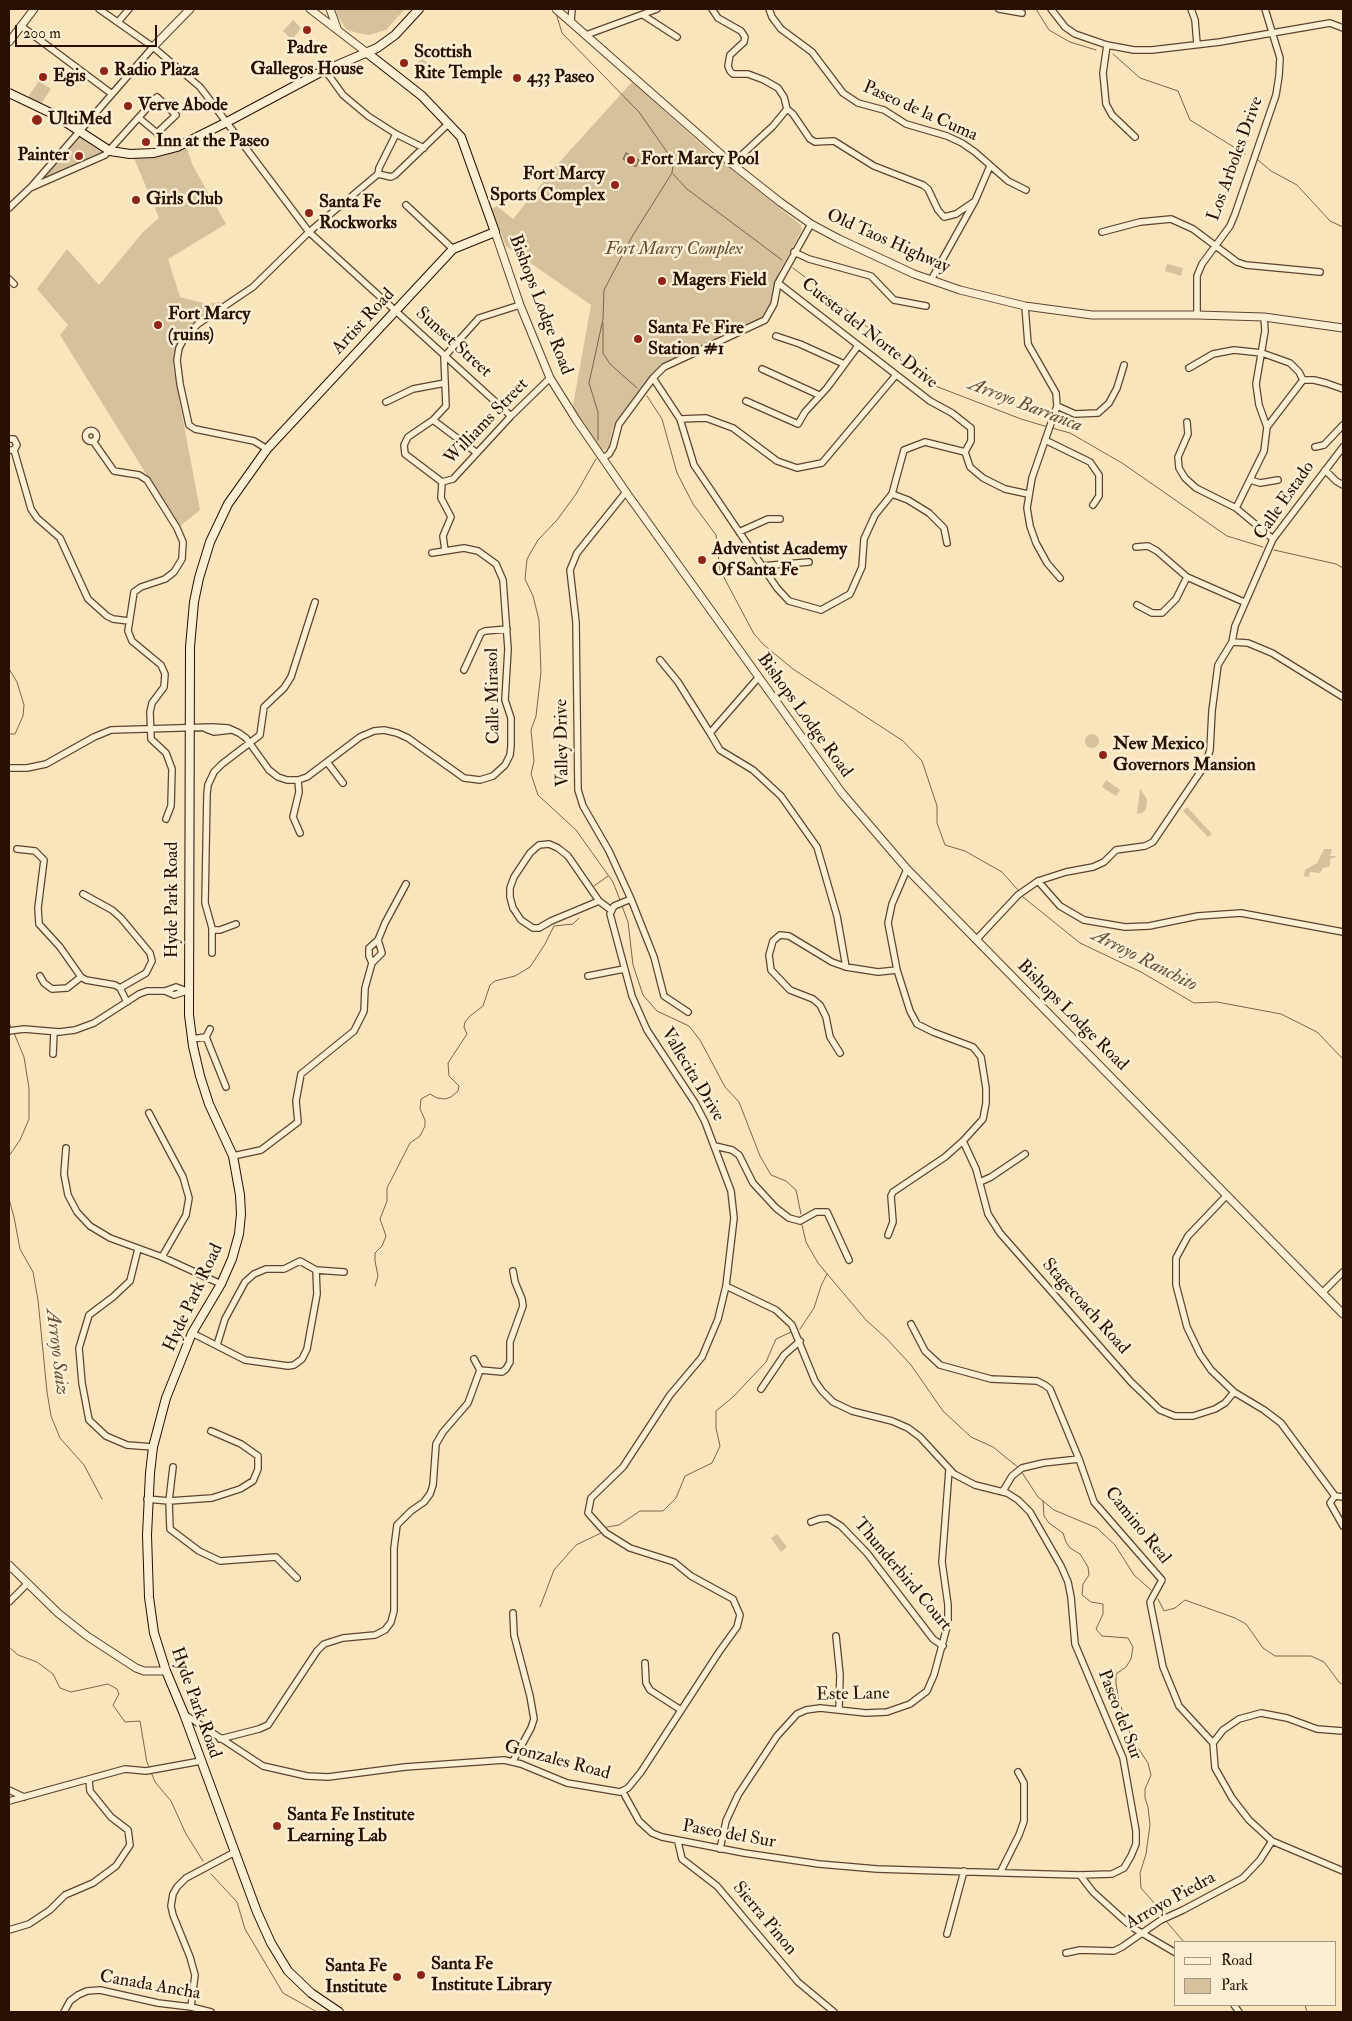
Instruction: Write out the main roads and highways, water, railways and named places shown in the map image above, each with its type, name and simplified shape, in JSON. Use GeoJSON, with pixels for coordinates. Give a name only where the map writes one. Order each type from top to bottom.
{"type":"FeatureCollection","features":[{"type":"Feature","properties":{"kind":"main road"},"geometry":{"type":"LineString","coordinates":[[9,93],[53,114],[110,151],[140,155],[162,152],[177,147],[325,70],[377,48],[391,39],[419,9]]}},
{"type":"Feature","properties":{"kind":"main road","name":"Bishops Lodge Road"},"geometry":{"type":"LineString","coordinates":[[366,52],[422,96],[449,123],[463,141],[495,232]]}},
{"type":"Feature","properties":{"kind":"main road","name":"Artist Road"},"geometry":{"type":"LineString","coordinates":[[267,449],[453,249],[495,232]]}},
{"type":"Feature","properties":{"kind":"main road","name":"Hyde Park Road"},"geometry":{"type":"LineString","coordinates":[[267,449],[228,504],[210,542],[194,602],[190,647],[187,991],[191,1038],[206,1095],[233,1156],[239,1185],[241,1214],[232,1260],[221,1284],[192,1334],[166,1398],[153,1447],[146,1535],[149,1597],[154,1633],[166,1671],[184,1714],[257,1912],[279,1958],[288,1971],[311,1993],[339,2012]]}},
{"type":"Feature","properties":{"kind":"waterway"},"geometry":{"type":"LineString","coordinates":[[1036,9],[1049,30],[1070,42],[1096,50]]}},
{"type":"Feature","properties":{"kind":"waterway"},"geometry":{"type":"LineString","coordinates":[[556,13],[562,33],[639,112],[667,152],[673,165],[672,173],[633,235],[604,290],[603,319],[589,383],[598,412],[598,440]]}},
{"type":"Feature","properties":{"kind":"waterway"},"geometry":{"type":"LineString","coordinates":[[1113,54],[1140,78],[1178,91],[1190,120],[1245,154]]}},
{"type":"Feature","properties":{"kind":"waterway"},"geometry":{"type":"LineString","coordinates":[[1258,160],[1271,171],[1297,185],[1330,221],[1343,227]]}},
{"type":"Feature","properties":{"kind":"waterway","name":"Arroyo Barranca"},"geometry":{"type":"LineString","coordinates":[[673,174],[687,189],[782,260]]}},
{"type":"Feature","properties":{"kind":"waterway","name":"Arroyo Barranca"},"geometry":{"type":"LineString","coordinates":[[793,268],[878,336],[913,373],[938,387],[1021,419],[1048,427]]}},
{"type":"Feature","properties":{"kind":"waterway"},"geometry":{"type":"LineString","coordinates":[[603,323],[603,353],[610,364],[637,388]]}},
{"type":"Feature","properties":{"kind":"waterway"},"geometry":{"type":"LineString","coordinates":[[647,396],[662,419],[677,473],[693,504],[716,535],[720,570],[754,634],[764,645],[793,669],[903,741],[922,761],[937,806],[937,823],[945,845],[965,851],[1002,872],[1018,890]]}},
{"type":"Feature","properties":{"kind":"waterway","name":"Arroyo Barranca"},"geometry":{"type":"LineString","coordinates":[[1052,428],[1070,433],[1122,463],[1227,536],[1263,547]]}},
{"type":"Feature","properties":{"kind":"waterway"},"geometry":{"type":"LineString","coordinates":[[596,459],[576,494],[557,520],[538,540],[527,559],[525,579],[533,596],[539,620],[541,672],[536,716],[531,730],[534,761],[531,774],[538,795],[576,830],[613,882],[620,900]]}},
{"type":"Feature","properties":{"kind":"waterway","name":"Arroyo Barranca"},"geometry":{"type":"LineString","coordinates":[[1274,550],[1336,564],[1343,568]]}},
{"type":"Feature","properties":{"kind":"waterway","name":"Arroyo Saiz"},"geometry":{"type":"LineString","coordinates":[[9,669],[17,682],[24,705],[23,716],[15,734],[9,734]]}},
{"type":"Feature","properties":{"kind":"waterway"},"geometry":{"type":"LineString","coordinates":[[594,886],[608,876]]}},
{"type":"Feature","properties":{"kind":"waterway","name":"Arroyo Ranchito"},"geometry":{"type":"LineString","coordinates":[[1023,897],[1080,943],[1141,972],[1194,1003],[1217,1002],[1281,1014],[1317,1032],[1343,1059]]}},
{"type":"Feature","properties":{"kind":"waterway"},"geometry":{"type":"LineString","coordinates":[[622,906],[628,922],[633,965],[643,995],[657,1011],[689,1026],[700,1040],[725,1087],[739,1102],[760,1156],[771,1175],[786,1181],[796,1190],[801,1214]]}},
{"type":"Feature","properties":{"kind":"waterway"},"geometry":{"type":"LineString","coordinates":[[375,1286],[378,1276],[375,1253],[382,1246],[386,1236],[380,1219],[387,1201],[387,1188],[410,1143],[420,1136],[425,1126],[425,1120],[420,1109],[421,1099],[430,1094],[437,1098],[445,1099],[458,1091],[459,1086],[449,1076],[448,1063],[467,1034],[464,1027],[465,1022],[483,1006],[490,985],[495,981],[515,976],[530,967],[554,926],[573,924],[579,918]]}},
{"type":"Feature","properties":{"kind":"waterway","name":"Arroyo Saiz"},"geometry":{"type":"LineString","coordinates":[[9,1023],[12,1029]]}},
{"type":"Feature","properties":{"kind":"waterway","name":"Arroyo Saiz"},"geometry":{"type":"LineString","coordinates":[[9,1156],[20,1140],[29,1119],[29,1088],[24,1057],[14,1033]]}},
{"type":"Feature","properties":{"kind":"waterway","name":"Arroyo Saiz"},"geometry":{"type":"LineString","coordinates":[[9,1199],[20,1249],[33,1272],[51,1416],[60,1438],[84,1465],[102,1499]]}},
{"type":"Feature","properties":{"kind":"waterway"},"geometry":{"type":"LineString","coordinates":[[802,1225],[806,1242],[818,1263],[866,1320],[911,1365],[943,1411],[971,1437],[993,1447],[1019,1468]]}},
{"type":"Feature","properties":{"kind":"waterway"},"geometry":{"type":"LineString","coordinates":[[800,1329],[814,1308],[827,1274]]}},
{"type":"Feature","properties":{"kind":"waterway"},"geometry":{"type":"LineString","coordinates":[[607,1527],[619,1525],[640,1511],[663,1511],[676,1498],[685,1476],[712,1463],[720,1446],[716,1428],[716,1411],[733,1397],[766,1362],[776,1339],[791,1332]]}},
{"type":"Feature","properties":{"kind":"waterway"},"geometry":{"type":"LineString","coordinates":[[1021,1471],[1038,1497],[1054,1510],[1097,1528],[1115,1545],[1134,1575],[1151,1590]]}},
{"type":"Feature","properties":{"kind":"waterway","name":"Arroyo Piedra"},"geometry":{"type":"LineString","coordinates":[[1043,1501],[1044,1516],[1049,1523],[1063,1533],[1070,1548],[1080,1554],[1088,1567],[1089,1575],[1083,1584],[1082,1595],[1091,1602],[1103,1604],[1103,1614],[1096,1629],[1102,1636],[1128,1638],[1133,1647],[1131,1659],[1126,1667],[1116,1674],[1116,1684],[1119,1701],[1132,1739],[1148,1763],[1151,1775],[1145,1789],[1150,1825],[1146,1854],[1140,1873],[1141,1888],[1163,1913]]}},
{"type":"Feature","properties":{"kind":"waterway"},"geometry":{"type":"LineString","coordinates":[[540,1607],[554,1570],[576,1545],[601,1533]]}},
{"type":"Feature","properties":{"kind":"waterway"},"geometry":{"type":"LineString","coordinates":[[1158,1599],[1164,1611],[1175,1608],[1185,1600],[1235,1618],[1246,1624],[1263,1648],[1275,1656],[1311,1656],[1324,1662],[1343,1685]]}},
{"type":"Feature","properties":{"kind":"waterway"},"geometry":{"type":"LineString","coordinates":[[9,1647],[18,1655],[37,1662],[53,1674],[60,1688],[71,1692],[108,1684],[117,1689],[119,1694],[113,1705],[125,1722],[140,1721],[147,1763],[150,1768]]}},
{"type":"Feature","properties":{"kind":"waterway"},"geometry":{"type":"LineString","coordinates":[[151,1772],[155,1782],[171,1801],[186,1834],[203,1861]]}},
{"type":"Feature","properties":{"kind":"waterway"},"geometry":{"type":"LineString","coordinates":[[211,1874],[237,1902],[245,1929],[283,1993],[317,2012]]}},
{"type":"Feature","properties":{"kind":"waterway","name":"Arroyo Piedra"},"geometry":{"type":"LineString","coordinates":[[1166,1921],[1183,1941]]}},
{"type":"Feature","properties":{"kind":"waterway","name":"Arroyo Piedra"},"geometry":{"type":"LineString","coordinates":[[1305,2006],[1307,2012]]}},
{"type":"Feature","properties":{"kind":"place","name":"Padre Gallegos House"},"geometry":{"type":"Point","coordinates":[307,30]}},
{"type":"Feature","properties":{"kind":"place","name":"Scottish Rite Temple"},"geometry":{"type":"Point","coordinates":[404,63]}},
{"type":"Feature","properties":{"kind":"place","name":"Radio Plaza"},"geometry":{"type":"Point","coordinates":[104,71]}},
{"type":"Feature","properties":{"kind":"place","name":"Egis"},"geometry":{"type":"Point","coordinates":[43,77]}},
{"type":"Feature","properties":{"kind":"place","name":"433 Paseo"},"geometry":{"type":"Point","coordinates":[517,78]}},
{"type":"Feature","properties":{"kind":"place","name":"Verve Abode"},"geometry":{"type":"Point","coordinates":[128,106]}},
{"type":"Feature","properties":{"kind":"place","name":"UltiMed"},"geometry":{"type":"Point","coordinates":[37,120]}},
{"type":"Feature","properties":{"kind":"place","name":"Inn at the Paseo"},"geometry":{"type":"Point","coordinates":[146,142]}},
{"type":"Feature","properties":{"kind":"place","name":"Painter"},"geometry":{"type":"Point","coordinates":[79,156]}},
{"type":"Feature","properties":{"kind":"place","name":"Fort Marcy Pool"},"geometry":{"type":"Point","coordinates":[631,160]}},
{"type":"Feature","properties":{"kind":"place","name":"Fort Marcy Sports Complex"},"geometry":{"type":"Point","coordinates":[615,185]}},
{"type":"Feature","properties":{"kind":"place","name":"Girls Club"},"geometry":{"type":"Point","coordinates":[136,200]}},
{"type":"Feature","properties":{"kind":"place","name":"Santa Fe Rockworks"},"geometry":{"type":"Point","coordinates":[309,213]}},
{"type":"Feature","properties":{"kind":"place","name":"Magers Field"},"geometry":{"type":"Point","coordinates":[662,281]}},
{"type":"Feature","properties":{"kind":"place","name":"Fort Marcy (ruins)"},"geometry":{"type":"Point","coordinates":[158,325]}},
{"type":"Feature","properties":{"kind":"place","name":"Santa Fe Fire Station #1"},"geometry":{"type":"Point","coordinates":[638,339]}},
{"type":"Feature","properties":{"kind":"place","name":"Adventist Academy Of Santa Fe"},"geometry":{"type":"Point","coordinates":[702,560]}},
{"type":"Feature","properties":{"kind":"place","name":"New Mexico Governors Mansion"},"geometry":{"type":"Point","coordinates":[1103,755]}},
{"type":"Feature","properties":{"kind":"place","name":"Santa Fe Institute Learning Lab"},"geometry":{"type":"Point","coordinates":[277,1826]}},
{"type":"Feature","properties":{"kind":"place","name":"Santa Fe Institute Library"},"geometry":{"type":"Point","coordinates":[421,1975]}},
{"type":"Feature","properties":{"kind":"place","name":"Santa Fe Institute"},"geometry":{"type":"Point","coordinates":[397,1977]}},
{"type":"Feature","properties":{"kind":"park label","name":"Fort Marcy Complex"},"geometry":{"type":"Point","coordinates":[674,250]}}]}
